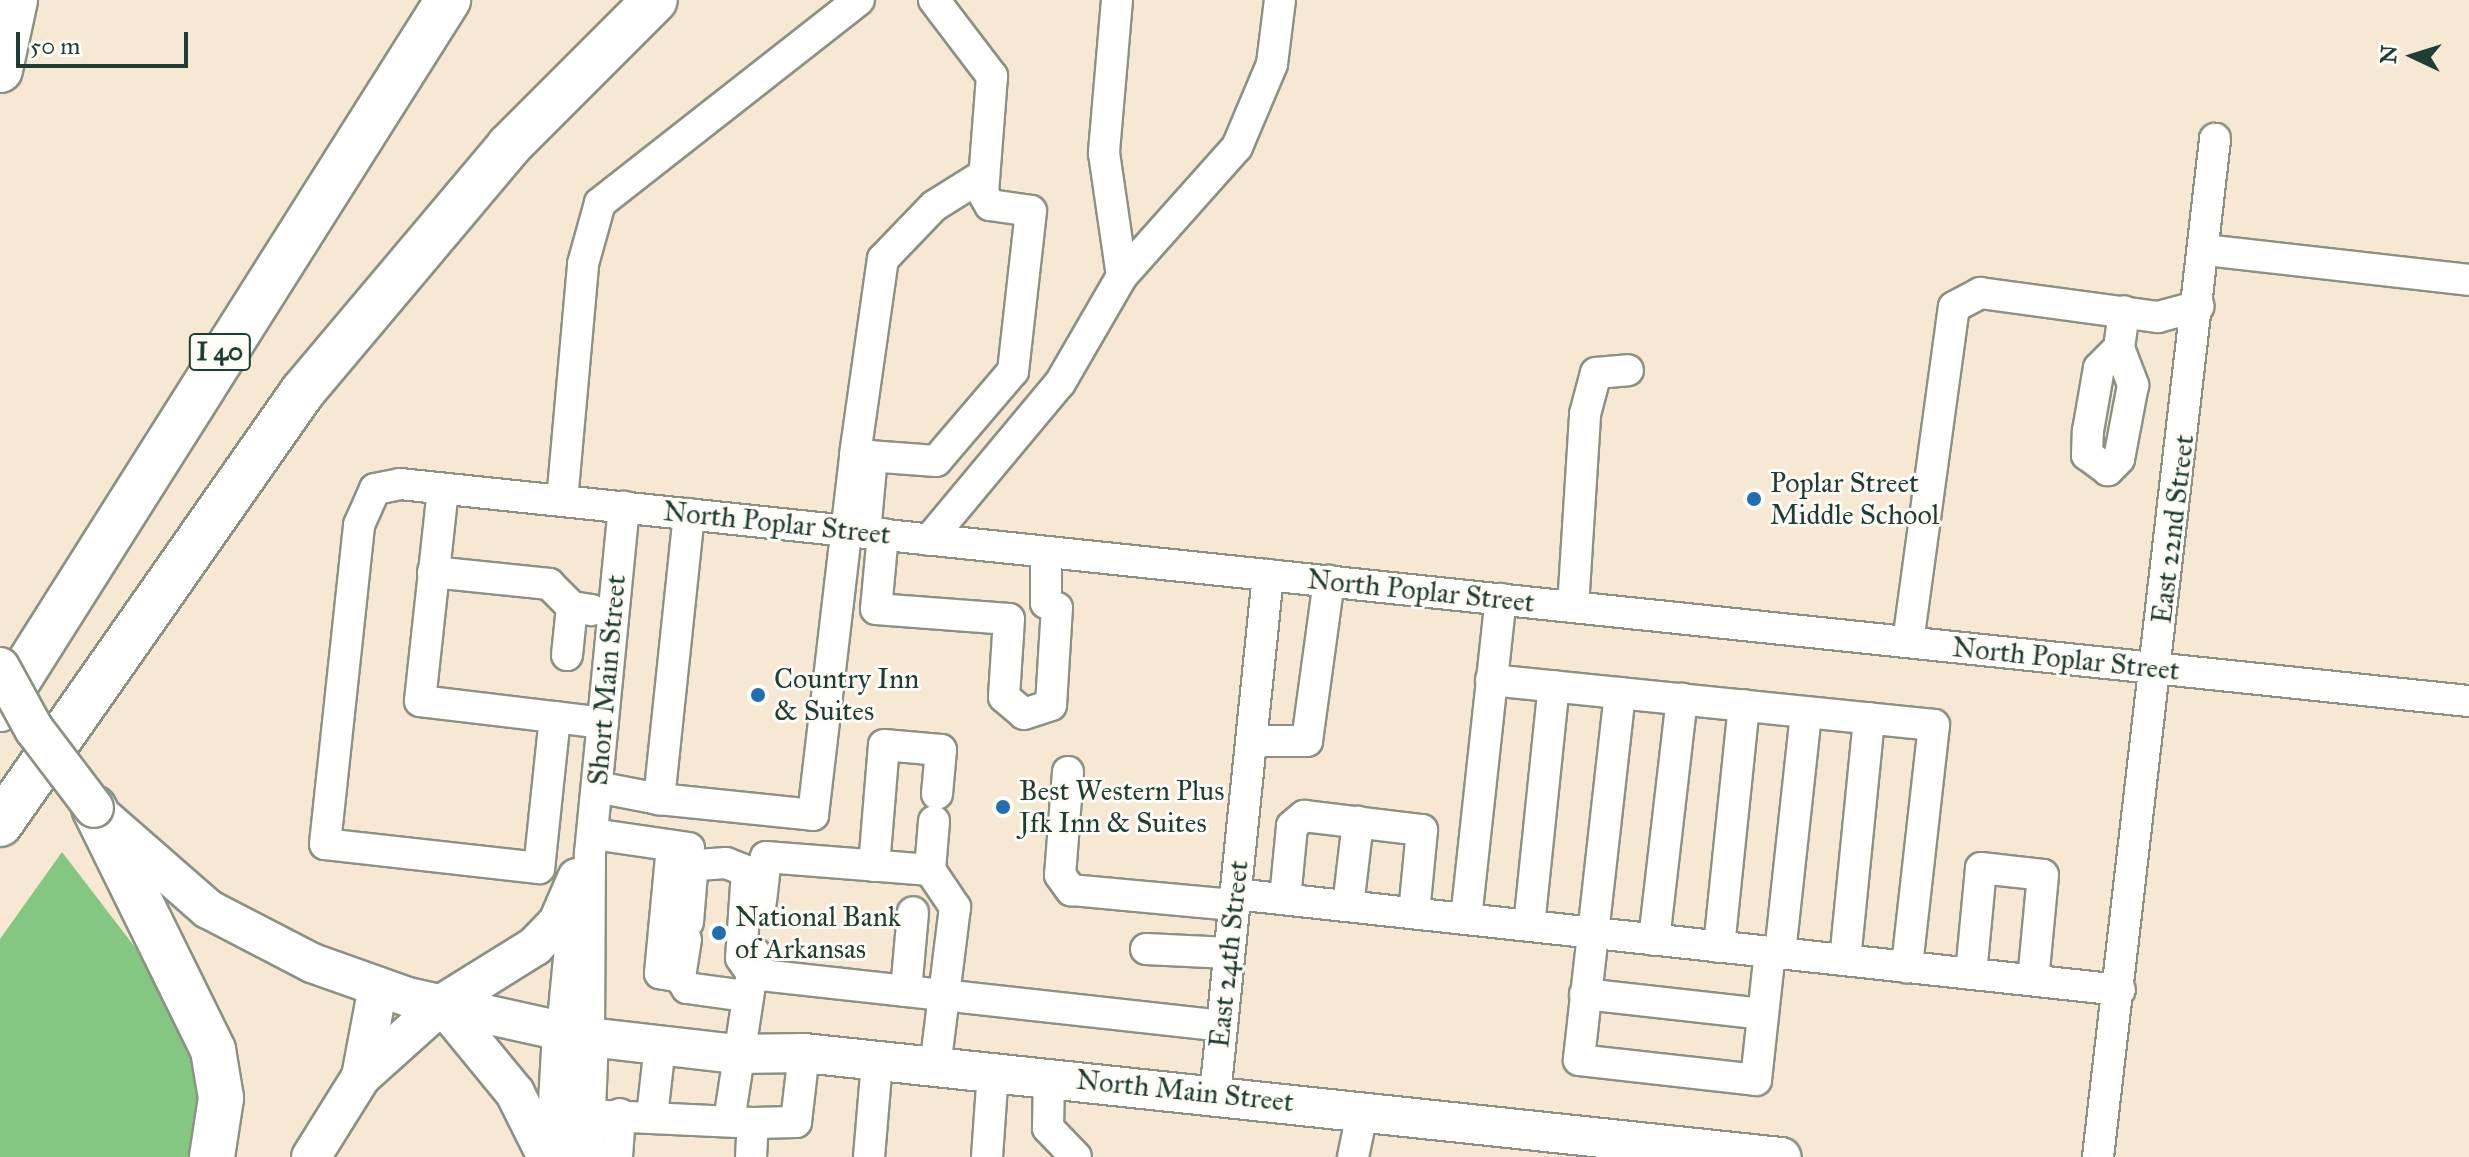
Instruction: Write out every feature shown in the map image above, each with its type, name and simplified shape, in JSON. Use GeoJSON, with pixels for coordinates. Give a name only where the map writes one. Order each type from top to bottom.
{"type":"FeatureCollection","features":[{"type":"Feature","properties":{"kind":"highway"},"geometry":{"type":"LineString","coordinates":[[0,70],[15,0]]}},
{"type":"Feature","properties":{"kind":"highway"},"geometry":{"type":"LineString","coordinates":[[379,101],[423,0]]}},
{"type":"Feature","properties":{"kind":"highway","name":"I 40"},"geometry":{"type":"LineString","coordinates":[[0,709],[379,101],[448,0]]}},
{"type":"Feature","properties":{"kind":"highway"},"geometry":{"type":"LineString","coordinates":[[0,824],[303,391],[509,146],[655,0]]}},
{"type":"Feature","properties":{"kind":"highway"},"geometry":{"type":"LineString","coordinates":[[94,808],[213,1050],[221,1098],[212,1157]]}},
{"type":"Feature","properties":{"kind":"main road","name":"North Main Street"},"geometry":{"type":"LineString","coordinates":[[0,667],[34,729],[94,808],[208,909],[378,987],[571,1038],[737,1054],[804,1053],[1049,1077],[1781,1157]]}},
{"type":"Feature","properties":{"kind":"main road"},"geometry":{"type":"LineString","coordinates":[[311,1157],[361,1077],[442,1004],[535,946],[558,922],[587,855]]}},
{"type":"Feature","properties":{"kind":"main road"},"geometry":{"type":"LineString","coordinates":[[361,1077],[378,987]]}},
{"type":"Feature","properties":{"kind":"main road"},"geometry":{"type":"LineString","coordinates":[[442,1004],[515,1093],[547,1157]]}},
{"type":"Feature","properties":{"kind":"main road"},"geometry":{"type":"LineString","coordinates":[[571,1038],[603,1114],[584,1157]]}},
{"type":"Feature","properties":{"kind":"main road"},"geometry":{"type":"LineString","coordinates":[[555,1157],[571,1038]]}},
{"type":"Feature","properties":{"kind":"street"},"geometry":{"type":"LineString","coordinates":[[562,501],[583,264],[600,203],[859,0]]}},
{"type":"Feature","properties":{"kind":"street"},"geometry":{"type":"LineString","coordinates":[[863,455],[936,461],[1013,371],[1031,211],[990,205],[982,176],[992,76],[934,0]]}},
{"type":"Feature","properties":{"kind":"street"},"geometry":{"type":"LineString","coordinates":[[1117,0],[1104,153],[1122,276]]}},
{"type":"Feature","properties":{"kind":"street"},"geometry":{"type":"LineString","coordinates":[[929,540],[1060,383],[1122,276],[1199,193],[1257,111],[1283,16],[1280,0]]}},
{"type":"Feature","properties":{"kind":"street","name":"East 22nd Street"},"geometry":{"type":"LineString","coordinates":[[2098,1157],[2158,668],[2206,250],[2215,139]]}},
{"type":"Feature","properties":{"kind":"street"},"geometry":{"type":"LineString","coordinates":[[982,176],[934,206],[883,259],[863,455],[864,532],[876,609],[1009,619],[1004,697],[1024,714],[1051,705],[1057,608],[1046,603],[1046,552]]}},
{"type":"Feature","properties":{"kind":"street"},"geometry":{"type":"LineString","coordinates":[[2206,250],[2469,280]]}},
{"type":"Feature","properties":{"kind":"street"},"geometry":{"type":"LineString","coordinates":[[1908,642],[1949,318],[1954,307],[1980,293],[2158,317],[2199,306]]}},
{"type":"Feature","properties":{"kind":"street"},"geometry":{"type":"LineString","coordinates":[[2119,348],[2124,311]]}},
{"type":"Feature","properties":{"kind":"street"},"geometry":{"type":"LineString","coordinates":[[1573,607],[1585,414],[1596,373],[1628,370]]}},
{"type":"Feature","properties":{"kind":"street","name":"North Poplar Street"},"geometry":{"type":"LineString","coordinates":[[539,868],[325,844],[359,525],[375,489],[443,489],[624,507],[2469,701]]}},
{"type":"Feature","properties":{"kind":"street"},"geometry":{"type":"LineString","coordinates":[[443,489],[420,701],[603,723]]}},
{"type":"Feature","properties":{"kind":"street","name":"Short Main Street"},"geometry":{"type":"LineString","coordinates":[[571,1038],[624,507]]}},
{"type":"Feature","properties":{"kind":"street"},"geometry":{"type":"LineString","coordinates":[[659,799],[689,514]]}},
{"type":"Feature","properties":{"kind":"street"},"geometry":{"type":"LineString","coordinates":[[597,787],[659,799],[813,815],[864,532]]}},
{"type":"Feature","properties":{"kind":"street"},"geometry":{"type":"LineString","coordinates":[[433,572],[549,584],[572,607],[614,613]]}},
{"type":"Feature","properties":{"kind":"street","name":"East 24th Street"},"geometry":{"type":"LineString","coordinates":[[1215,1095],[1268,575]]}},
{"type":"Feature","properties":{"kind":"street"},"geometry":{"type":"LineString","coordinates":[[1251,741],[1307,741],[1329,581]]}},
{"type":"Feature","properties":{"kind":"street"},"geometry":{"type":"LineString","coordinates":[[1466,919],[1501,599]]}},
{"type":"Feature","properties":{"kind":"street"},"geometry":{"type":"LineString","coordinates":[[567,655],[572,607]]}},
{"type":"Feature","properties":{"kind":"street"},"geometry":{"type":"LineString","coordinates":[[1491,680],[1934,725],[1907,967]]}},
{"type":"Feature","properties":{"kind":"street"},"geometry":{"type":"LineString","coordinates":[[1529,926],[1554,686]]}},
{"type":"Feature","properties":{"kind":"street"},"geometry":{"type":"LineString","coordinates":[[1620,693],[1579,1060],[1741,1079],[1756,1080],[1806,712]]}},
{"type":"Feature","properties":{"kind":"street"},"geometry":{"type":"LineString","coordinates":[[1654,940],[1682,699]]}},
{"type":"Feature","properties":{"kind":"street"},"geometry":{"type":"LineString","coordinates":[[1719,947],[1744,705]]}},
{"type":"Feature","properties":{"kind":"street"},"geometry":{"type":"LineString","coordinates":[[555,717],[539,868],[587,855],[672,846],[930,870]]}},
{"type":"Feature","properties":{"kind":"street"},"geometry":{"type":"LineString","coordinates":[[1845,960],[1869,718]]}},
{"type":"Feature","properties":{"kind":"street"},"geometry":{"type":"LineString","coordinates":[[874,866],[884,745],[941,750],[930,870],[955,907],[935,1067]]}},
{"type":"Feature","properties":{"kind":"street"},"geometry":{"type":"LineString","coordinates":[[1068,772],[1060,875],[1071,890],[1285,899],[2120,990]]}},
{"type":"Feature","properties":{"kind":"street"},"geometry":{"type":"LineString","coordinates":[[1285,899],[1296,819],[1358,822],[1422,830],[1414,913]]}},
{"type":"Feature","properties":{"kind":"street"},"geometry":{"type":"LineString","coordinates":[[1348,906],[1358,822]]}},
{"type":"Feature","properties":{"kind":"street"},"geometry":{"type":"LineString","coordinates":[[672,846],[660,973],[680,977]]}},
{"type":"Feature","properties":{"kind":"street"},"geometry":{"type":"LineString","coordinates":[[751,1157],[741,1122],[737,1054],[766,857]]}},
{"type":"Feature","properties":{"kind":"street"},"geometry":{"type":"LineString","coordinates":[[749,985],[741,958],[747,871],[698,865],[680,977],[687,988],[749,985],[906,991],[1222,1026]]}},
{"type":"Feature","properties":{"kind":"street"},"geometry":{"type":"LineString","coordinates":[[1971,974],[1981,868],[2043,875],[2033,980]]}},
{"type":"Feature","properties":{"kind":"street"},"geometry":{"type":"LineString","coordinates":[[906,991],[913,912]]}},
{"type":"Feature","properties":{"kind":"street"},"geometry":{"type":"LineString","coordinates":[[1146,949],[1229,953]]}},
{"type":"Feature","properties":{"kind":"street"},"geometry":{"type":"LineString","coordinates":[[1585,994],[1763,1014]]}},
{"type":"Feature","properties":{"kind":"street"},"geometry":{"type":"LineString","coordinates":[[652,1116],[660,1046]]}},
{"type":"Feature","properties":{"kind":"street"},"geometry":{"type":"LineString","coordinates":[[617,1157],[603,1114],[796,1122],[804,1053]]}},
{"type":"Feature","properties":{"kind":"street"},"geometry":{"type":"LineString","coordinates":[[869,1157],[877,1061]]}},
{"type":"Feature","properties":{"kind":"street"},"geometry":{"type":"LineString","coordinates":[[987,1157],[993,1072]]}},
{"type":"Feature","properties":{"kind":"street"},"geometry":{"type":"LineString","coordinates":[[1049,1077],[1048,1128],[1076,1157]]}},
{"type":"Feature","properties":{"kind":"street"},"geometry":{"type":"LineString","coordinates":[[1353,1157],[1363,1109]]}},
{"type":"Feature","properties":{"kind":"green space"},"geometry":{"type":"Polygon","coordinates":[[[62,852],[164,985],[188,1043],[198,1097],[189,1157],[0,1157],[0,939],[62,852]]]}},
{"type":"Feature","properties":{"kind":"place","name":"Poplar Street Middle School"},"geometry":{"type":"Point","coordinates":[1754,499]}},
{"type":"Feature","properties":{"kind":"place","name":"Country Inn & Suites"},"geometry":{"type":"Point","coordinates":[758,695]}},
{"type":"Feature","properties":{"kind":"place","name":"Best Western Plus Jfk Inn & Suites"},"geometry":{"type":"Point","coordinates":[1003,807]}},
{"type":"Feature","properties":{"kind":"place","name":"National Bank of Arkansas"},"geometry":{"type":"Point","coordinates":[719,933]}}]}
